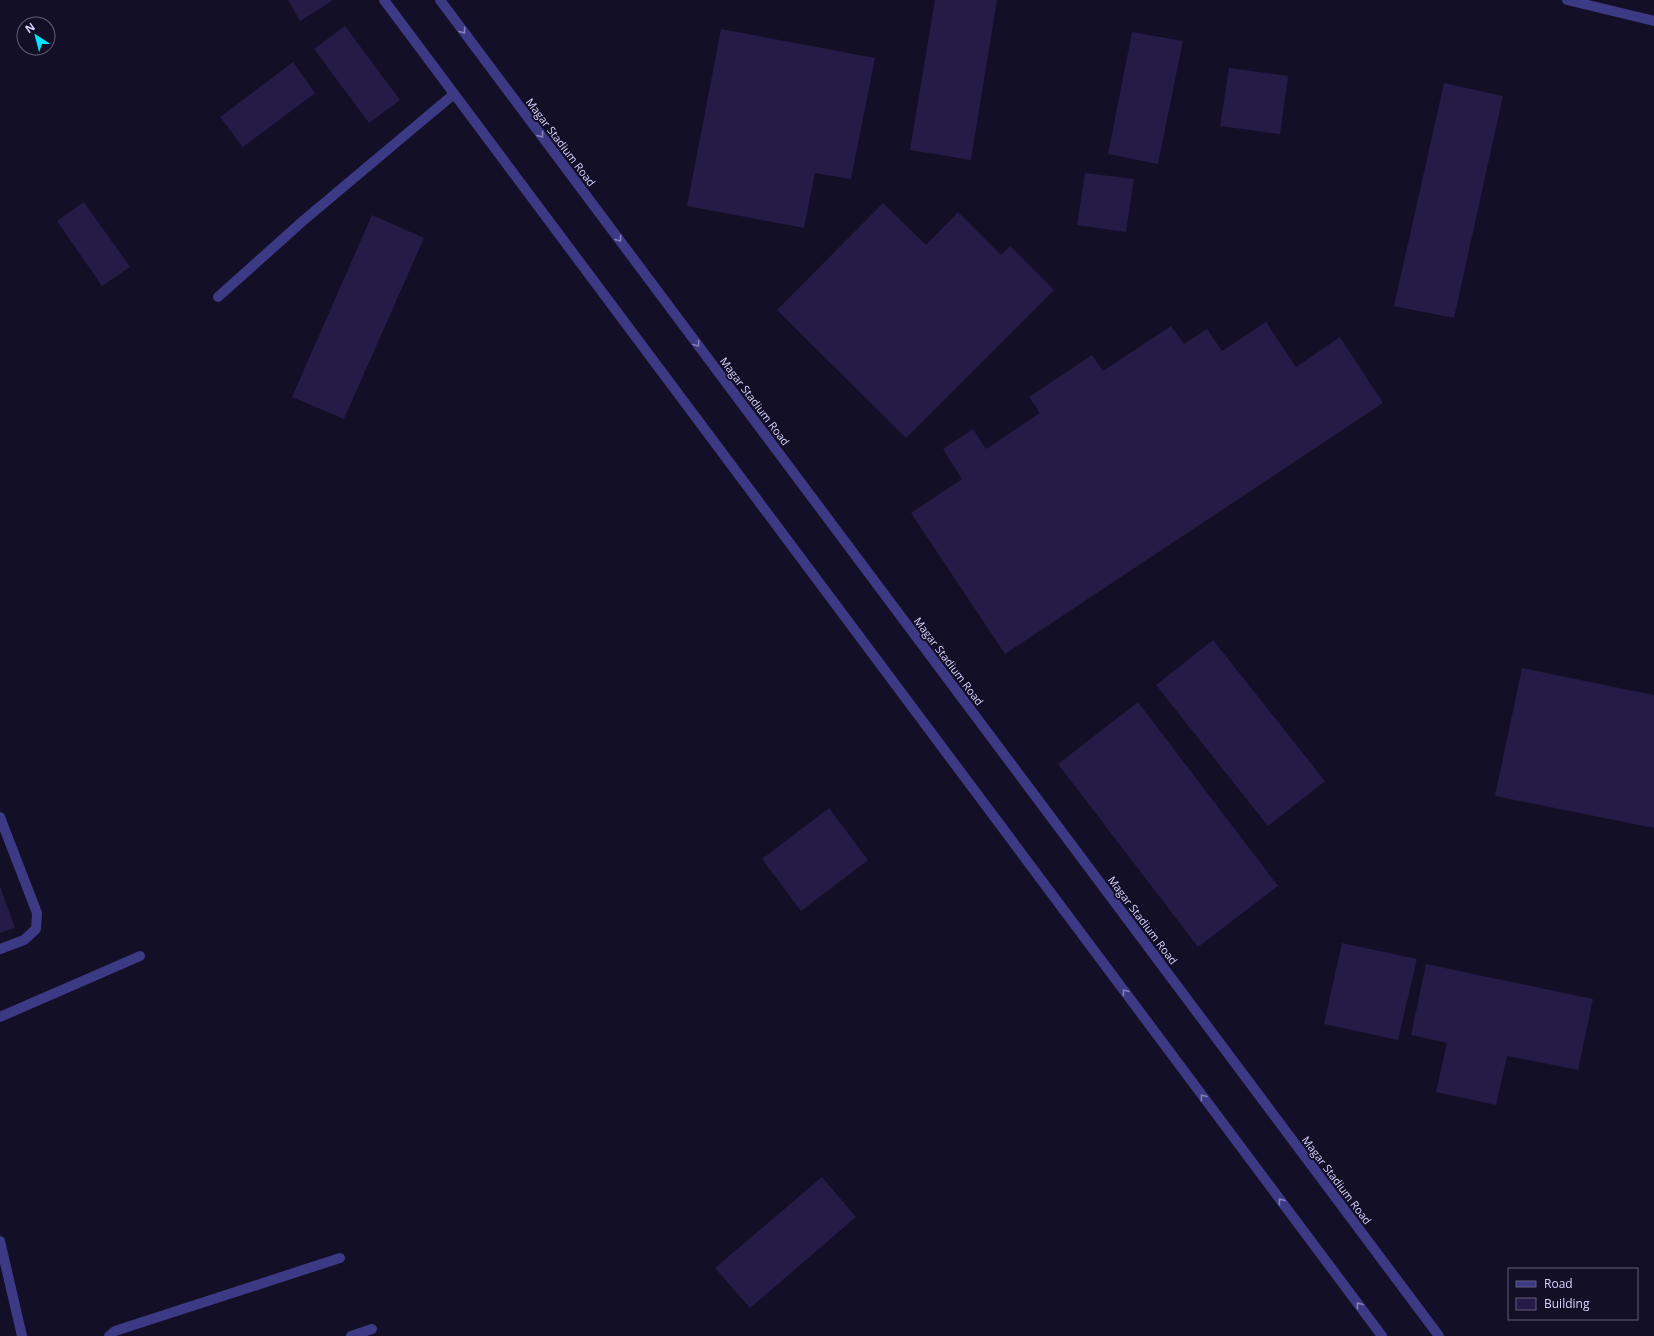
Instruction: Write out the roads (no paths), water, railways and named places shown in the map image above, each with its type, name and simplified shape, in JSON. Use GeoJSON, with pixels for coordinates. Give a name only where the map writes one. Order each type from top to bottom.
{"type":"FeatureCollection","features":[{"type":"Feature","properties":{"kind":"street"},"geometry":{"type":"LineString","coordinates":[[384,0],[1382,1336]]}},
{"type":"Feature","properties":{"kind":"street","name":"Magar Stadium Road"},"geometry":{"type":"LineString","coordinates":[[440,0],[1439,1336]]}},
{"type":"Feature","properties":{"kind":"street"},"geometry":{"type":"LineString","coordinates":[[1567,0],[1654,21]]}},
{"type":"Feature","properties":{"kind":"street"},"geometry":{"type":"LineString","coordinates":[[218,297],[304,220],[454,94]]}},
{"type":"Feature","properties":{"kind":"street"},"geometry":{"type":"LineString","coordinates":[[0,817],[37,913],[36,929],[24,940],[0,949]]}},
{"type":"Feature","properties":{"kind":"street"},"geometry":{"type":"LineString","coordinates":[[0,1017],[140,956]]}},
{"type":"Feature","properties":{"kind":"street"},"geometry":{"type":"LineString","coordinates":[[0,1241],[22,1336]]}},
{"type":"Feature","properties":{"kind":"street"},"geometry":{"type":"LineString","coordinates":[[109,1336],[115,1331],[340,1258]]}},
{"type":"Feature","properties":{"kind":"street"},"geometry":{"type":"LineString","coordinates":[[351,1336],[372,1329]]}}]}
